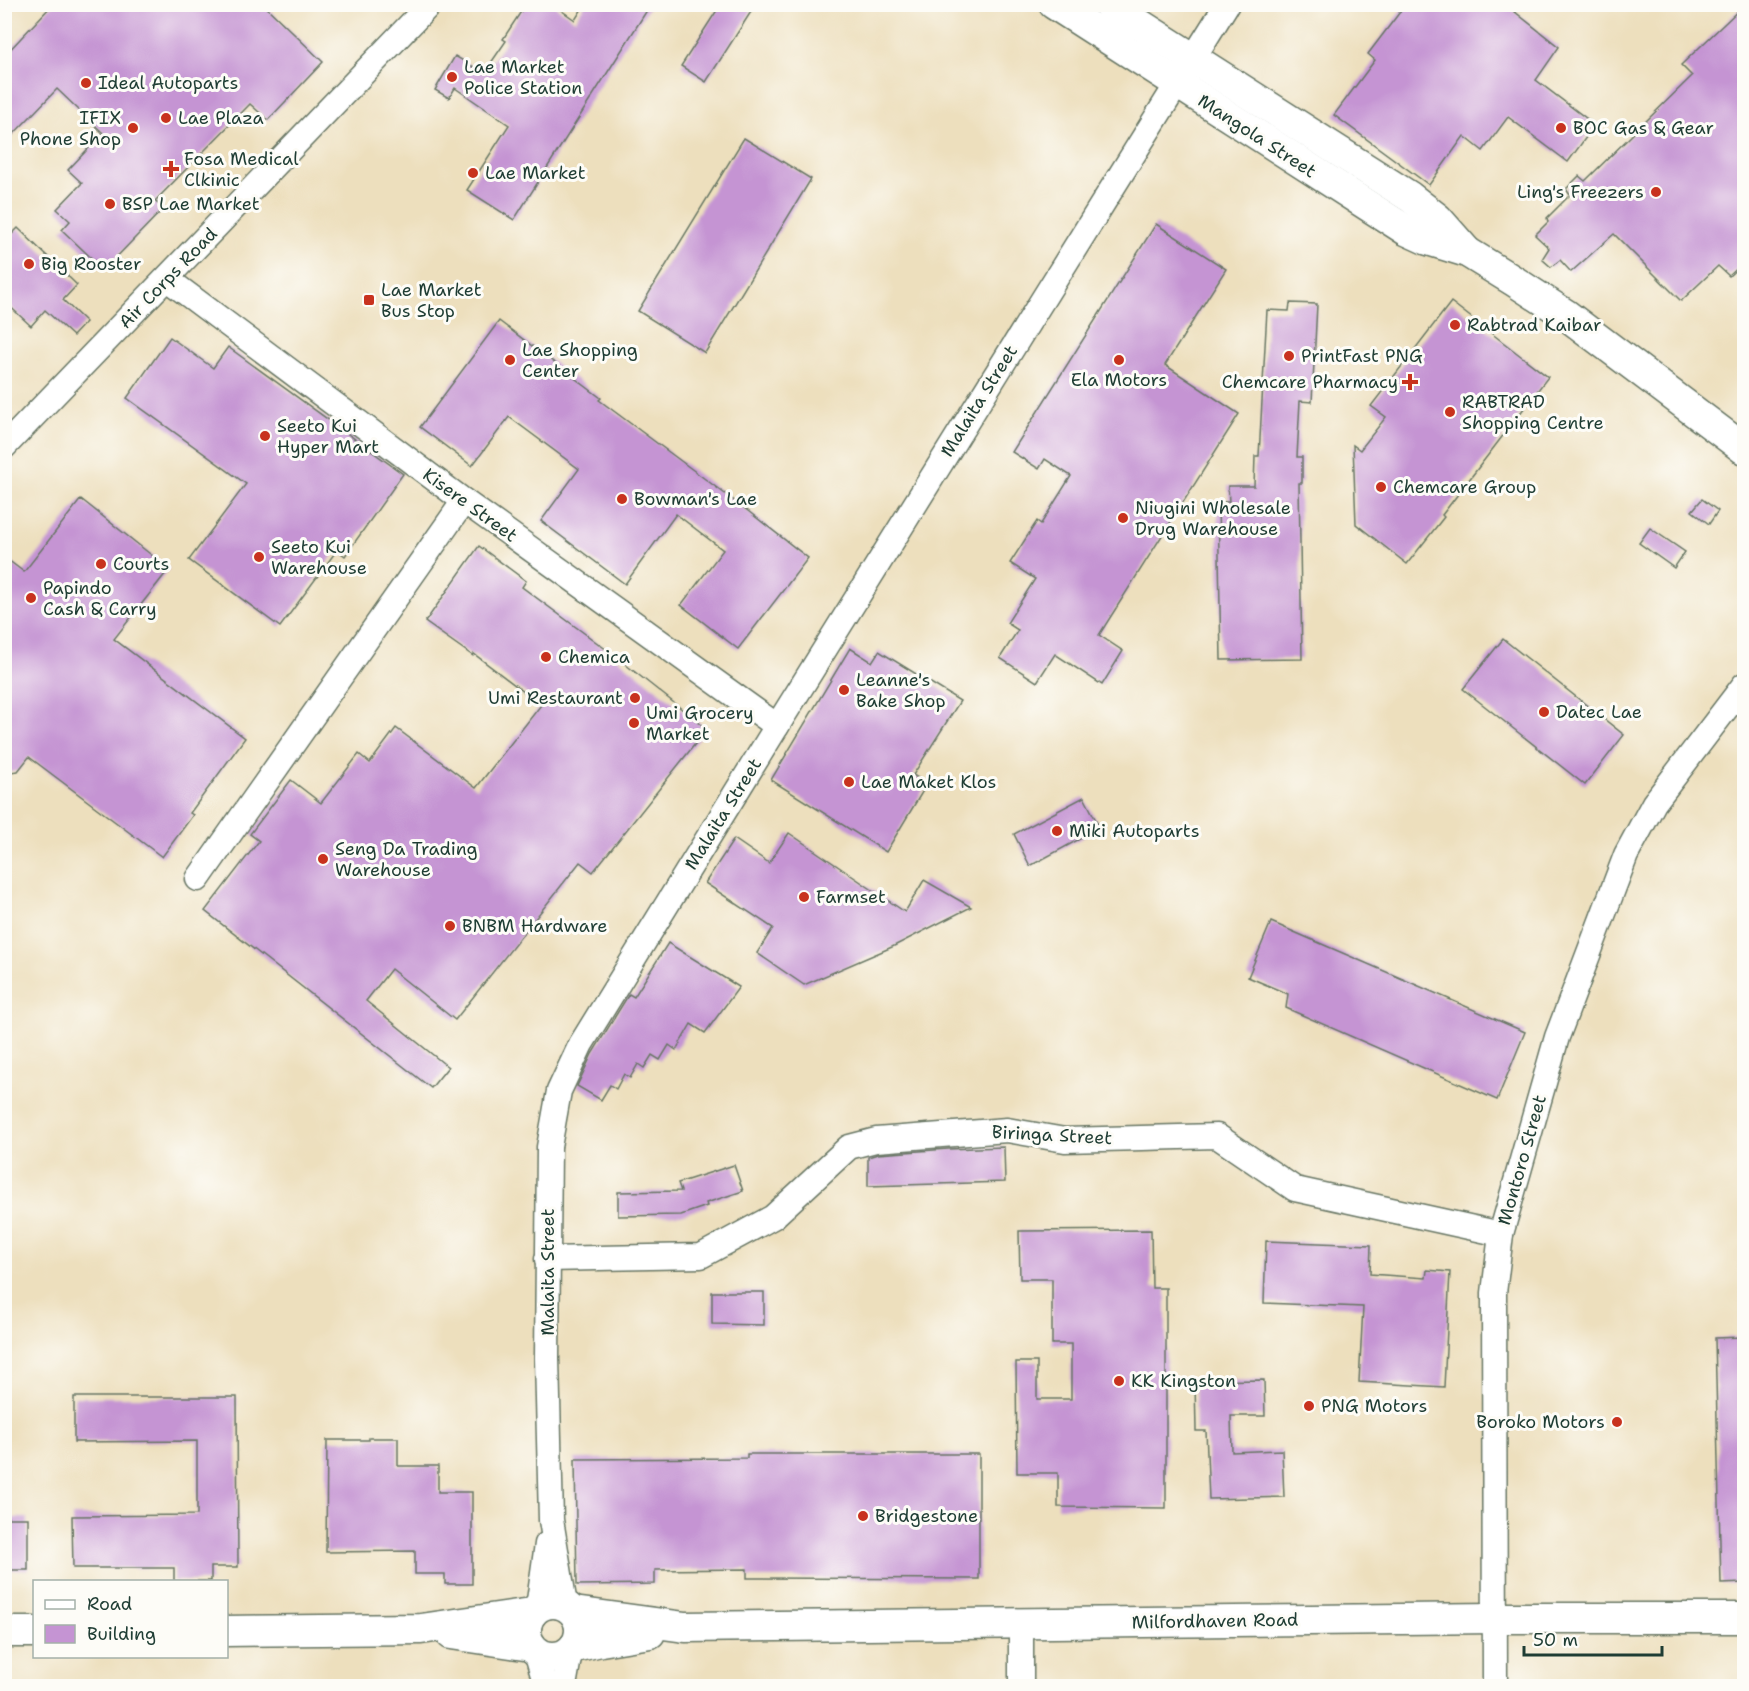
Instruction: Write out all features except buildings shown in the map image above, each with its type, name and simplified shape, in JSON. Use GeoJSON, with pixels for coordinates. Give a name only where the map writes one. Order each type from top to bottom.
{"type":"FeatureCollection","features":[{"type":"Feature","properties":{"kind":"main road","name":"Mangola Street"},"geometry":{"type":"LineString","coordinates":[[1054,4],[1406,230],[1428,240],[1467,252],[1565,314],[1744,449]]}},
{"type":"Feature","properties":{"kind":"main road","name":"Mangola Street"},"geometry":{"type":"LineString","coordinates":[[1108,4],[1410,197],[1437,218],[1467,252]]}},
{"type":"Feature","properties":{"kind":"main road","name":"Milfordhaven Road"},"geometry":{"type":"LineString","coordinates":[[228,1631],[421,1629],[552,1610],[685,1627],[1495,1618],[1744,1618]]}},
{"type":"Feature","properties":{"kind":"main road"},"geometry":{"type":"LineString","coordinates":[[552,1610],[578,1619],[580,1634],[572,1650],[556,1657],[549,1657],[534,1649],[527,1638],[528,1620],[552,1610]]}},
{"type":"Feature","properties":{"kind":"main road","name":"Milfordhaven Road"},"geometry":{"type":"LineString","coordinates":[[572,1650],[601,1641],[685,1627]]}},
{"type":"Feature","properties":{"kind":"main road","name":"Milfordhaven Road"},"geometry":{"type":"LineString","coordinates":[[421,1629],[534,1649]]}},
{"type":"Feature","properties":{"kind":"main road"},"geometry":{"type":"LineString","coordinates":[[4,1632],[33,1632]]}},
{"type":"Feature","properties":{"kind":"street","name":"Air Corps Road"},"geometry":{"type":"LineString","coordinates":[[4,447],[430,4]]}},
{"type":"Feature","properties":{"kind":"street"},"geometry":{"type":"LineString","coordinates":[[1192,58],[1227,4]]}},
{"type":"Feature","properties":{"kind":"street","name":"Malaita Street"},"geometry":{"type":"LineString","coordinates":[[552,1610],[547,1259],[549,1147],[559,1091],[581,1044],[1192,58]]}},
{"type":"Feature","properties":{"kind":"street","name":"Kisere Street"},"geometry":{"type":"LineString","coordinates":[[167,279],[464,501],[777,726]]}},
{"type":"Feature","properties":{"kind":"street"},"geometry":{"type":"LineString","coordinates":[[198,879],[464,501]]}},
{"type":"Feature","properties":{"kind":"street","name":"Montoro Street"},"geometry":{"type":"LineString","coordinates":[[1495,1686],[1494,1293],[1501,1234],[1557,1037],[1626,855],[1654,803],[1744,685]]}},
{"type":"Feature","properties":{"kind":"street","name":"Biringa Street"},"geometry":{"type":"LineString","coordinates":[[547,1259],[701,1256],[773,1217],[849,1147],[876,1140],[1007,1130],[1065,1140],[1217,1136],[1295,1189],[1501,1234]]}},
{"type":"Feature","properties":{"kind":"street"},"geometry":{"type":"LineString","coordinates":[[1021,1624],[1021,1686]]}},
{"type":"Feature","properties":{"kind":"street"},"geometry":{"type":"LineString","coordinates":[[534,1649],[546,1686]]}},
{"type":"Feature","properties":{"kind":"street"},"geometry":{"type":"LineString","coordinates":[[564,1686],[572,1650]]}},
{"type":"Feature","properties":{"kind":"place","name":"Lae Market Police Station"},"geometry":{"type":"Point","coordinates":[452,77]}},
{"type":"Feature","properties":{"kind":"place","name":"Ideal Autoparts"},"geometry":{"type":"Point","coordinates":[86,83]}},
{"type":"Feature","properties":{"kind":"place","name":"Lae Plaza"},"geometry":{"type":"Point","coordinates":[166,118]}},
{"type":"Feature","properties":{"kind":"place","name":"IFIX Phone Shop"},"geometry":{"type":"Point","coordinates":[133,128]}},
{"type":"Feature","properties":{"kind":"place","name":"BOC Gas & Gear"},"geometry":{"type":"Point","coordinates":[1561,128]}},
{"type":"Feature","properties":{"kind":"place","name":"Fosa Medical Clkinic"},"geometry":{"type":"Point","coordinates":[171,169]}},
{"type":"Feature","properties":{"kind":"place","name":"Lae Market"},"geometry":{"type":"Point","coordinates":[473,173]}},
{"type":"Feature","properties":{"kind":"place","name":"Ling's Freezers"},"geometry":{"type":"Point","coordinates":[1656,192]}},
{"type":"Feature","properties":{"kind":"place","name":"BSP Lae Market"},"geometry":{"type":"Point","coordinates":[110,204]}},
{"type":"Feature","properties":{"kind":"place","name":"Big Rooster"},"geometry":{"type":"Point","coordinates":[29,264]}},
{"type":"Feature","properties":{"kind":"place","name":"Lae Market Bus Stop"},"geometry":{"type":"Point","coordinates":[369,300]}},
{"type":"Feature","properties":{"kind":"place","name":"Rabtrad Kaibar"},"geometry":{"type":"Point","coordinates":[1455,325]}},
{"type":"Feature","properties":{"kind":"place","name":"PrintFast PNG"},"geometry":{"type":"Point","coordinates":[1289,356]}},
{"type":"Feature","properties":{"kind":"place","name":"Lae Shopping Center"},"geometry":{"type":"Point","coordinates":[510,360]}},
{"type":"Feature","properties":{"kind":"place","name":"Ela Motors"},"geometry":{"type":"Point","coordinates":[1119,360]}},
{"type":"Feature","properties":{"kind":"place","name":"Chemcare Pharmacy"},"geometry":{"type":"Point","coordinates":[1410,382]}},
{"type":"Feature","properties":{"kind":"place","name":"RABTRAD Shopping Centre"},"geometry":{"type":"Point","coordinates":[1450,412]}},
{"type":"Feature","properties":{"kind":"place","name":"Seeto Kui Hyper Mart"},"geometry":{"type":"Point","coordinates":[265,436]}},
{"type":"Feature","properties":{"kind":"place","name":"Chemcare Group"},"geometry":{"type":"Point","coordinates":[1381,487]}},
{"type":"Feature","properties":{"kind":"place","name":"Bowman's Lae"},"geometry":{"type":"Point","coordinates":[622,499]}},
{"type":"Feature","properties":{"kind":"place","name":"Niugini Wholesale Drug Warehouse"},"geometry":{"type":"Point","coordinates":[1123,518]}},
{"type":"Feature","properties":{"kind":"place","name":"Seeto Kui Warehouse"},"geometry":{"type":"Point","coordinates":[259,557]}},
{"type":"Feature","properties":{"kind":"place","name":"Courts"},"geometry":{"type":"Point","coordinates":[101,564]}},
{"type":"Feature","properties":{"kind":"place","name":"Papindo Cash & Carry"},"geometry":{"type":"Point","coordinates":[31,598]}},
{"type":"Feature","properties":{"kind":"place","name":"Chemica"},"geometry":{"type":"Point","coordinates":[546,657]}},
{"type":"Feature","properties":{"kind":"place","name":"Leanne's Bake Shop"},"geometry":{"type":"Point","coordinates":[844,690]}},
{"type":"Feature","properties":{"kind":"place","name":"Umi Restaurant"},"geometry":{"type":"Point","coordinates":[635,698]}},
{"type":"Feature","properties":{"kind":"place","name":"Datec Lae"},"geometry":{"type":"Point","coordinates":[1544,712]}},
{"type":"Feature","properties":{"kind":"place","name":"Umi Grocery Market"},"geometry":{"type":"Point","coordinates":[634,723]}},
{"type":"Feature","properties":{"kind":"place","name":"Lae Maket Klos"},"geometry":{"type":"Point","coordinates":[849,782]}},
{"type":"Feature","properties":{"kind":"place","name":"Miki Autoparts"},"geometry":{"type":"Point","coordinates":[1057,831]}},
{"type":"Feature","properties":{"kind":"place","name":"Seng Da Trading Warehouse"},"geometry":{"type":"Point","coordinates":[323,859]}},
{"type":"Feature","properties":{"kind":"place","name":"Farmset"},"geometry":{"type":"Point","coordinates":[804,897]}},
{"type":"Feature","properties":{"kind":"place","name":"BNBM Hardware"},"geometry":{"type":"Point","coordinates":[450,926]}},
{"type":"Feature","properties":{"kind":"place","name":"KK Kingston"},"geometry":{"type":"Point","coordinates":[1119,1381]}},
{"type":"Feature","properties":{"kind":"place","name":"PNG Motors"},"geometry":{"type":"Point","coordinates":[1309,1406]}},
{"type":"Feature","properties":{"kind":"place","name":"Boroko Motors"},"geometry":{"type":"Point","coordinates":[1617,1422]}},
{"type":"Feature","properties":{"kind":"place","name":"Bridgestone"},"geometry":{"type":"Point","coordinates":[863,1516]}}]}
